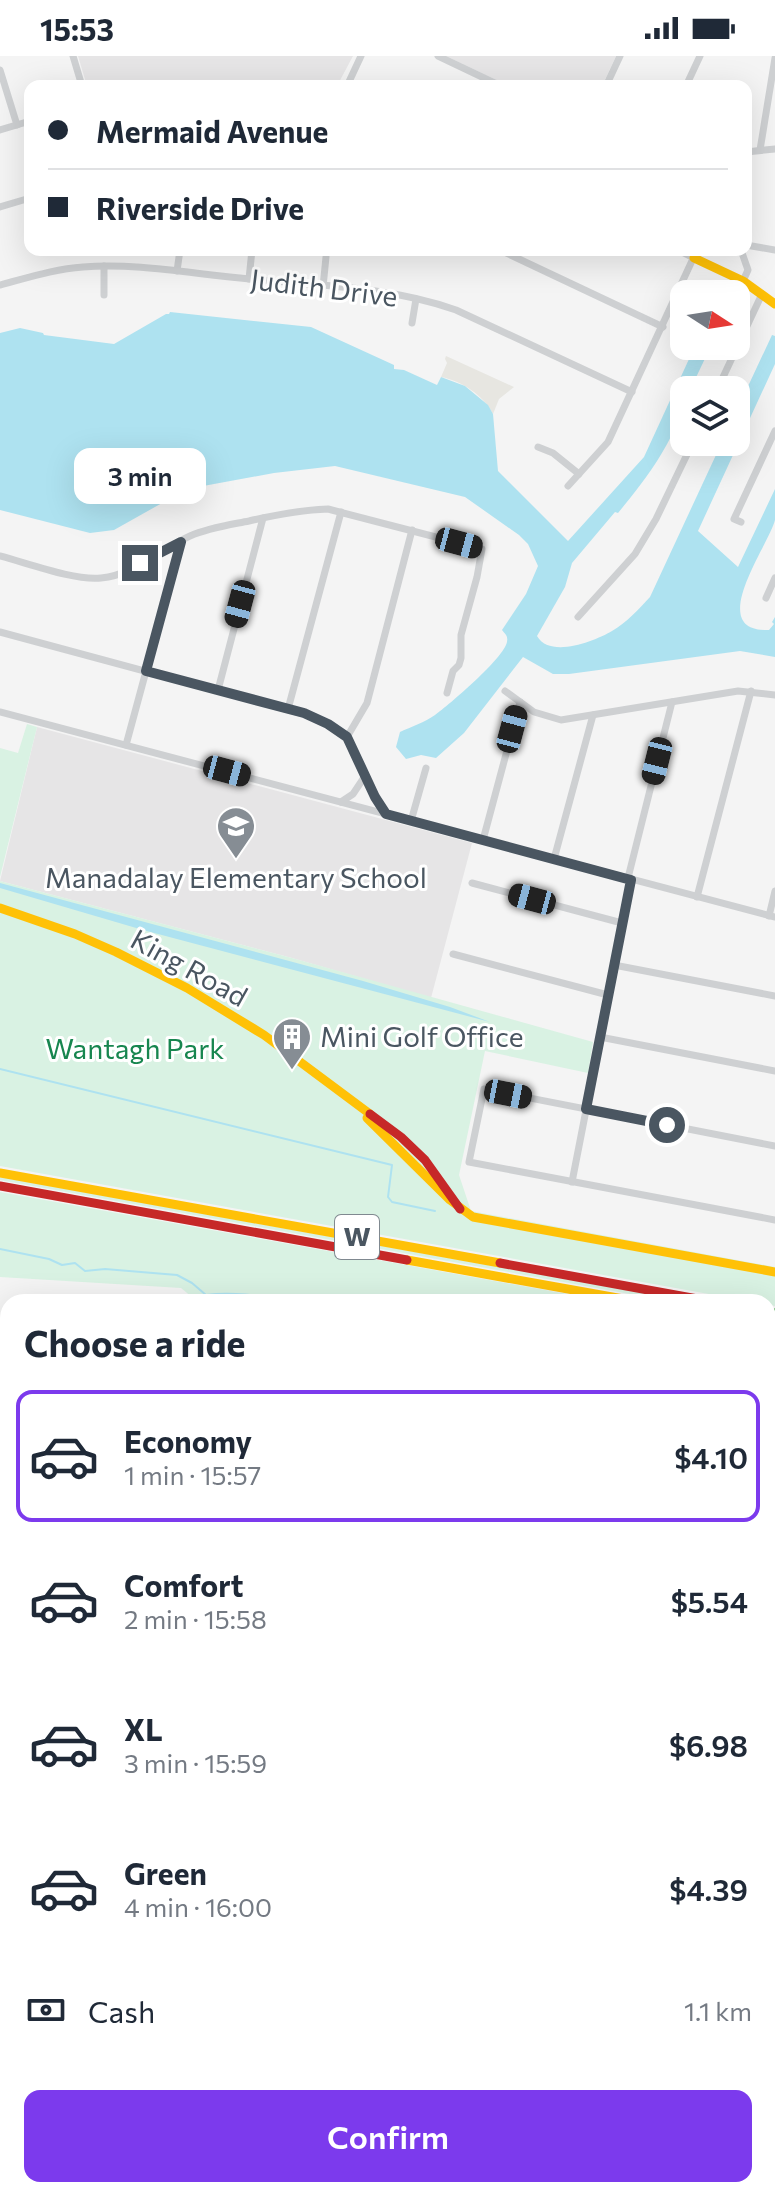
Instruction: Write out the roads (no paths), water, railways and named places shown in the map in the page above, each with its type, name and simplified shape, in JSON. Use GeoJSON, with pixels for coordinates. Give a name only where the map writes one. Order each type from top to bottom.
{"type":"FeatureCollection","features":[{"type":"Feature","properties":{"kind":"main road"},"geometry":{"type":"LineString","coordinates":[[699,256],[741,280]]}},
{"type":"Feature","properties":{"kind":"main road"},"geometry":{"type":"LineString","coordinates":[[750,286],[775,304]]}},
{"type":"Feature","properties":{"kind":"main road","name":"King Road"},"geometry":{"type":"LineString","coordinates":[[0,908],[98,944],[187,988],[264,1035],[416,1151],[460,1209],[468,1215],[775,1272]]}},
{"type":"Feature","properties":{"kind":"main road","name":"W"},"geometry":{"type":"LineString","coordinates":[[0,1173],[670,1294]]}},
{"type":"Feature","properties":{"kind":"main road","name":"W"},"geometry":{"type":"LineString","coordinates":[[0,1186],[596,1294]]}},
{"type":"Feature","properties":{"kind":"street"},"geometry":{"type":"LineString","coordinates":[[73,56],[80,80]]}},
{"type":"Feature","properties":{"kind":"street"},"geometry":{"type":"LineString","coordinates":[[350,80],[361,56]]}},
{"type":"Feature","properties":{"kind":"street"},"geometry":{"type":"LineString","coordinates":[[438,56],[488,80]]}},
{"type":"Feature","properties":{"kind":"street"},"geometry":{"type":"LineString","coordinates":[[609,80],[620,56]]}},
{"type":"Feature","properties":{"kind":"street"},"geometry":{"type":"LineString","coordinates":[[689,80],[700,56]]}},
{"type":"Feature","properties":{"kind":"street"},"geometry":{"type":"LineString","coordinates":[[760,150],[775,58]]}},
{"type":"Feature","properties":{"kind":"street"},"geometry":{"type":"LineString","coordinates":[[0,70],[17,125]]}},
{"type":"Feature","properties":{"kind":"street"},"geometry":{"type":"LineString","coordinates":[[0,130],[24,123]]}},
{"type":"Feature","properties":{"kind":"street"},"geometry":{"type":"LineString","coordinates":[[752,151],[775,149]]}},
{"type":"Feature","properties":{"kind":"street"},"geometry":{"type":"LineString","coordinates":[[0,207],[24,200]]}},
{"type":"Feature","properties":{"kind":"street"},"geometry":{"type":"LineString","coordinates":[[752,246],[775,250]]}},
{"type":"Feature","properties":{"kind":"street"},"geometry":{"type":"LineString","coordinates":[[177,271],[179,256]]}},
{"type":"Feature","properties":{"kind":"street"},"geometry":{"type":"LineString","coordinates":[[249,279],[251,256]]}},
{"type":"Feature","properties":{"kind":"street"},"geometry":{"type":"LineString","coordinates":[[513,256],[663,327]]}},
{"type":"Feature","properties":{"kind":"street"},"geometry":{"type":"LineString","coordinates":[[568,486],[608,442],[695,256]]}},
{"type":"Feature","properties":{"kind":"street"},"geometry":{"type":"LineString","coordinates":[[743,256],[748,270],[743,280]]}},
{"type":"Feature","properties":{"kind":"street"},"geometry":{"type":"LineString","coordinates":[[323,287],[326,257]]}},
{"type":"Feature","properties":{"kind":"street"},"geometry":{"type":"LineString","coordinates":[[104,266],[104,295]]}},
{"type":"Feature","properties":{"kind":"street","name":"Judith Drive"},"geometry":{"type":"LineString","coordinates":[[0,285],[70,268],[104,266],[390,294],[456,310],[632,392]]}},
{"type":"Feature","properties":{"kind":"street"},"geometry":{"type":"LineString","coordinates":[[724,376],[762,294]]}},
{"type":"Feature","properties":{"kind":"street"},"geometry":{"type":"LineString","coordinates":[[412,323],[416,299]]}},
{"type":"Feature","properties":{"kind":"street"},"geometry":{"type":"LineString","coordinates":[[741,522],[734,519],[775,431]]}},
{"type":"Feature","properties":{"kind":"street"},"geometry":{"type":"LineString","coordinates":[[538,447],[553,453],[579,474]]}},
{"type":"Feature","properties":{"kind":"street"},"geometry":{"type":"LineString","coordinates":[[578,617],[635,554],[686,456]]}},
{"type":"Feature","properties":{"kind":"street"},"geometry":{"type":"LineString","coordinates":[[0,556],[81,577],[102,578],[120,574],[213,528],[307,510],[328,509],[482,549],[461,635],[461,658],[453,671],[447,693]]}},
{"type":"Feature","properties":{"kind":"street"},"geometry":{"type":"LineString","coordinates":[[288,709],[341,512]]}},
{"type":"Feature","properties":{"kind":"street"},"geometry":{"type":"LineString","coordinates":[[218,690],[263,518]]}},
{"type":"Feature","properties":{"kind":"street"},"geometry":{"type":"LineString","coordinates":[[347,737],[367,703],[412,530]]}},
{"type":"Feature","properties":{"kind":"street"},"geometry":{"type":"LineString","coordinates":[[126,745],[181,542]]}},
{"type":"Feature","properties":{"kind":"street"},"geometry":{"type":"LineString","coordinates":[[766,598],[775,578]]}},
{"type":"Feature","properties":{"kind":"street"},"geometry":{"type":"LineString","coordinates":[[0,632],[315,717],[347,737],[386,814]]}},
{"type":"Feature","properties":{"kind":"street"},"geometry":{"type":"LineString","coordinates":[[505,691],[534,712],[567,719],[738,691],[775,695]]}},
{"type":"Feature","properties":{"kind":"street"},"geometry":{"type":"LineString","coordinates":[[697,897],[751,691]]}},
{"type":"Feature","properties":{"kind":"street"},"geometry":{"type":"LineString","coordinates":[[483,840],[520,702]]}},
{"type":"Feature","properties":{"kind":"street"},"geometry":{"type":"LineString","coordinates":[[572,1182],[630,879],[672,702]]}},
{"type":"Feature","properties":{"kind":"street"},"geometry":{"type":"LineString","coordinates":[[0,712],[772,916],[775,891]]}},
{"type":"Feature","properties":{"kind":"street"},"geometry":{"type":"LineString","coordinates":[[554,859],[593,715]]}},
{"type":"Feature","properties":{"kind":"street"},"geometry":{"type":"LineString","coordinates":[[411,821],[426,768]]}},
{"type":"Feature","properties":{"kind":"street"},"geometry":{"type":"LineString","coordinates":[[341,802],[353,794],[365,776]]}},
{"type":"Feature","properties":{"kind":"street"},"geometry":{"type":"LineString","coordinates":[[472,883],[622,923]]}},
{"type":"Feature","properties":{"kind":"street"},"geometry":{"type":"LineString","coordinates":[[453,954],[608,995]]}},
{"type":"Feature","properties":{"kind":"street"},"geometry":{"type":"LineString","coordinates":[[614,965],[775,996]]}},
{"type":"Feature","properties":{"kind":"street"},"geometry":{"type":"LineString","coordinates":[[600,1037],[775,1071]]}},
{"type":"Feature","properties":{"kind":"street"},"geometry":{"type":"LineString","coordinates":[[775,1146],[484,1089],[469,1162],[775,1220]]}},
{"type":"Feature","properties":{"kind":"water"},"geometry":{"type":"Polygon","coordinates":[[[169,314],[311,327],[394,365],[394,369],[404,370],[437,385],[441,377],[465,386],[488,405],[493,414],[498,471],[568,541],[644,457],[670,400],[670,439],[639,487],[572,563],[565,587],[537,636],[543,643],[552,646],[573,646],[612,631],[627,620],[650,597],[715,456],[733,456],[698,531],[738,567],[775,489],[775,520],[740,603],[742,617],[750,627],[769,630],[775,617],[775,657],[740,651],[553,674],[523,657],[464,733],[436,758],[421,755],[406,759],[396,747],[400,732],[435,715],[496,659],[507,642],[502,630],[526,594],[538,566],[528,544],[519,535],[465,497],[335,466],[274,473],[187,489],[114,530],[90,533],[0,510],[0,333],[20,328],[44,335],[114,344],[169,314]]]}},
{"type":"Feature","properties":{"kind":"water"},"geometry":{"type":"Polygon","coordinates":[[[772,335],[775,336],[775,364],[750,418],[750,382],[772,335]]]}},
{"type":"Feature","properties":{"kind":"water"},"geometry":{"type":"Polygon","coordinates":[[[689,360],[704,360],[697,376],[681,376],[689,360]]]}},
{"type":"Feature","properties":{"kind":"water"},"geometry":{"type":"Polygon","coordinates":[[[0,883],[363,981],[490,1022],[143,930],[0,888],[0,883]]]}},
{"type":"Feature","properties":{"kind":"waterway"},"geometry":{"type":"LineString","coordinates":[[0,1069],[392,1165],[388,1197],[392,1202],[435,1211]]}},
{"type":"Feature","properties":{"kind":"waterway"},"geometry":{"type":"LineString","coordinates":[[0,1249],[49,1259],[62,1265],[75,1263],[85,1271],[105,1269],[177,1275],[205,1294]]}},
{"type":"Feature","properties":{"kind":"waterway"},"geometry":{"type":"LineString","coordinates":[[218,1294],[243,1294]]}},
{"type":"Feature","properties":{"kind":"place","name":"Manadalay Elementary School"},"geometry":{"type":"Point","coordinates":[236,860]}},
{"type":"Feature","properties":{"kind":"place","name":"Mini Golf Office"},"geometry":{"type":"Point","coordinates":[292,1071]}},
{"type":"Feature","properties":{"kind":"park label","name":"Wantagh Park"},"geometry":{"type":"Point","coordinates":[135,1049]}}]}
